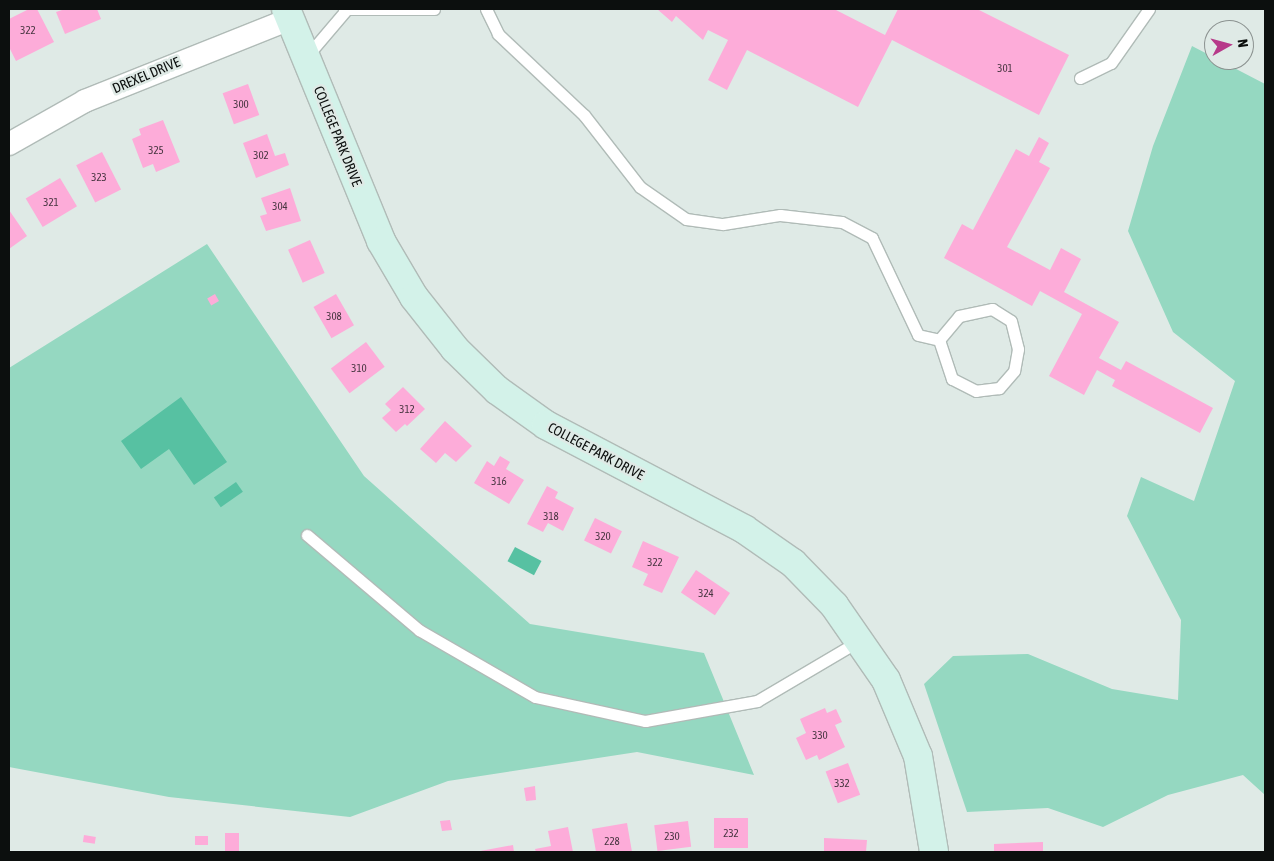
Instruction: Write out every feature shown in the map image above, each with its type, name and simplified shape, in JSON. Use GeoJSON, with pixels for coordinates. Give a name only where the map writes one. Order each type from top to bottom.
{"type":"FeatureCollection","features":[{"type":"Feature","properties":{"kind":"street","name":"COLLEGE PARK DRIVE"},"geometry":{"type":"LineString","coordinates":[[288,14],[381,241],[414,297],[455,349],[497,390],[546,425],[744,529],[793,563],[834,605],[861,640],[886,680],[918,756],[934,852]]}},
{"type":"Feature","properties":{"kind":"street","name":"DREXEL DRIVE"},"geometry":{"type":"LineString","coordinates":[[9,144],[84,101],[288,14]]}},
{"type":"Feature","properties":{"kind":"lane"},"geometry":{"type":"LineString","coordinates":[[306,57],[345,9],[434,9]]}},
{"type":"Feature","properties":{"kind":"lane"},"geometry":{"type":"LineString","coordinates":[[486,9],[498,34],[584,115],[640,187],[686,219],[723,224],[780,215],[842,222],[872,238],[918,335],[939,340]]}},
{"type":"Feature","properties":{"kind":"lane"},"geometry":{"type":"LineString","coordinates":[[1080,78],[1111,63],[1149,9]]}},
{"type":"Feature","properties":{"kind":"lane"},"geometry":{"type":"LineString","coordinates":[[992,309],[1011,321],[1018,349],[1014,371],[999,388],[976,391],[952,379],[939,340],[960,316],[992,309]]}},
{"type":"Feature","properties":{"kind":"lane"},"geometry":{"type":"LineString","coordinates":[[307,535],[420,630],[535,697],[645,721],[757,702],[861,640]]}},
{"type":"Feature","properties":{"kind":"shaded area"},"geometry":{"type":"Polygon","coordinates":[[[1192,46],[1204,52],[1204,70],[1238,70],[1265,84],[1265,795],[1243,775],[1168,795],[1103,827],[1048,808],[967,812],[924,684],[953,656],[1028,654],[1112,689],[1178,700],[1181,620],[1127,516],[1141,477],[1194,501],[1235,381],[1173,332],[1128,231],[1153,146],[1192,46]]]}},
{"type":"Feature","properties":{"kind":"shaded area"},"geometry":{"type":"Polygon","coordinates":[[[207,244],[364,476],[530,624],[704,653],[754,775],[637,752],[448,781],[350,817],[169,797],[9,767],[9,368],[207,244]]]}},
{"type":"Feature","properties":{"kind":"shaded area"},"geometry":{"type":"Polygon","coordinates":[[[181,397],[227,462],[194,485],[169,449],[141,469],[121,441],[181,397]]]}},
{"type":"Feature","properties":{"kind":"shaded area"},"geometry":{"type":"Polygon","coordinates":[[[236,482],[243,492],[221,507],[214,497],[236,482]]]}},
{"type":"Feature","properties":{"kind":"shaded area"},"geometry":{"type":"Polygon","coordinates":[[[515,547],[541,561],[534,575],[507,561],[515,547]]]}},
{"type":"Feature","properties":{"kind":"building"},"geometry":{"type":"Polygon","coordinates":[[[29,9],[37,9],[54,42],[16,61],[9,47],[9,19],[29,9]]]}},
{"type":"Feature","properties":{"kind":"building"},"geometry":{"type":"Polygon","coordinates":[[[65,9],[97,9],[101,19],[65,34],[56,12],[65,9]]]}},
{"type":"Feature","properties":{"kind":"building"},"geometry":{"type":"Polygon","coordinates":[[[657,9],[834,9],[885,35],[898,9],[977,9],[1069,55],[1039,115],[892,40],[858,107],[747,50],[727,90],[708,80],[728,40],[708,30],[703,40],[676,16],[672,22],[657,9]]]}},
{"type":"Feature","properties":{"kind":"building"},"geometry":{"type":"Polygon","coordinates":[[[248,84],[259,115],[234,124],[223,93],[248,84]]]}},
{"type":"Feature","properties":{"kind":"building"},"geometry":{"type":"Polygon","coordinates":[[[163,120],[180,162],[156,172],[153,164],[143,168],[132,139],[141,135],[139,129],[163,120]]]}},
{"type":"Feature","properties":{"kind":"building"},"geometry":{"type":"Polygon","coordinates":[[[267,134],[275,156],[285,153],[289,165],[256,178],[243,143],[267,134]]]}},
{"type":"Feature","properties":{"kind":"building"},"geometry":{"type":"Polygon","coordinates":[[[1039,137],[1049,143],[1039,162],[1050,168],[1007,247],[1050,270],[1061,248],[1081,259],[1064,292],[1119,322],[1099,358],[1121,370],[1126,361],[1213,408],[1200,433],[1112,386],[1115,380],[1097,370],[1084,395],[1049,376],[1082,314],[1040,291],[1032,306],[944,258],[962,224],[973,230],[1016,149],[1029,156],[1039,137]]]}},
{"type":"Feature","properties":{"kind":"building"},"geometry":{"type":"Polygon","coordinates":[[[102,152],[121,189],[95,203],[76,165],[102,152]]]}},
{"type":"Feature","properties":{"kind":"building"},"geometry":{"type":"Polygon","coordinates":[[[60,178],[77,206],[43,227],[26,199],[60,178]]]}},
{"type":"Feature","properties":{"kind":"building"},"geometry":{"type":"Polygon","coordinates":[[[290,188],[301,221],[266,231],[260,216],[267,214],[261,198],[290,188]]]}},
{"type":"Feature","properties":{"kind":"building"},"geometry":{"type":"Polygon","coordinates":[[[9,210],[27,236],[9,249],[9,210]]]}},
{"type":"Feature","properties":{"kind":"building"},"geometry":{"type":"Polygon","coordinates":[[[310,240],[325,273],[303,283],[288,250],[310,240]]]}},
{"type":"Feature","properties":{"kind":"building"},"geometry":{"type":"Polygon","coordinates":[[[215,294],[219,301],[211,305],[207,298],[215,294]]]}},
{"type":"Feature","properties":{"kind":"building"},"geometry":{"type":"Polygon","coordinates":[[[336,294],[354,325],[331,338],[313,307],[336,294]]]}},
{"type":"Feature","properties":{"kind":"building"},"geometry":{"type":"Polygon","coordinates":[[[366,342],[385,367],[350,393],[331,368],[366,342]]]}},
{"type":"Feature","properties":{"kind":"building"},"geometry":{"type":"Polygon","coordinates":[[[403,387],[425,409],[407,426],[405,424],[396,432],[382,418],[391,410],[385,404],[403,387]]]}},
{"type":"Feature","properties":{"kind":"building"},"geometry":{"type":"Polygon","coordinates":[[[445,421],[472,446],[456,462],[445,453],[436,463],[420,449],[445,421]]]}},
{"type":"Feature","properties":{"kind":"building"},"geometry":{"type":"Polygon","coordinates":[[[500,456],[510,462],[506,469],[524,480],[509,504],[474,483],[487,461],[494,466],[500,456]]]}},
{"type":"Feature","properties":{"kind":"building"},"geometry":{"type":"Polygon","coordinates":[[[547,486],[558,492],[555,498],[574,508],[563,531],[548,523],[543,532],[527,524],[547,486]]]}},
{"type":"Feature","properties":{"kind":"building"},"geometry":{"type":"Polygon","coordinates":[[[595,518],[622,531],[611,554],[584,540],[595,518]]]}},
{"type":"Feature","properties":{"kind":"building"},"geometry":{"type":"Polygon","coordinates":[[[643,541],[679,557],[662,593],[643,585],[648,574],[632,567],[643,541]]]}},
{"type":"Feature","properties":{"kind":"building"},"geometry":{"type":"Polygon","coordinates":[[[696,570],[730,593],[715,615],[681,592],[696,570]]]}},
{"type":"Feature","properties":{"kind":"building"},"geometry":{"type":"Polygon","coordinates":[[[825,708],[827,713],[836,709],[842,722],[835,725],[845,747],[819,760],[817,755],[806,760],[796,738],[806,733],[800,719],[825,708]]]}},
{"type":"Feature","properties":{"kind":"building"},"geometry":{"type":"Polygon","coordinates":[[[848,763],[860,795],[838,803],[826,772],[848,763]]]}},
{"type":"Feature","properties":{"kind":"building"},"geometry":{"type":"Polygon","coordinates":[[[535,786],[536,800],[526,801],[524,788],[535,786]]]}},
{"type":"Feature","properties":{"kind":"building"},"geometry":{"type":"Polygon","coordinates":[[[714,818],[748,818],[748,848],[714,848],[714,818]]]}},
{"type":"Feature","properties":{"kind":"building"},"geometry":{"type":"Polygon","coordinates":[[[450,820],[452,830],[442,831],[440,821],[450,820]]]}},
{"type":"Feature","properties":{"kind":"building"},"geometry":{"type":"Polygon","coordinates":[[[688,821],[691,847],[657,851],[654,825],[688,821]]]}},
{"type":"Feature","properties":{"kind":"building"},"geometry":{"type":"Polygon","coordinates":[[[627,823],[632,852],[596,852],[592,829],[627,823]]]}},
{"type":"Feature","properties":{"kind":"building"},"geometry":{"type":"Polygon","coordinates":[[[568,827],[573,852],[536,852],[535,849],[551,846],[548,831],[568,827]]]}},
{"type":"Feature","properties":{"kind":"building"},"geometry":{"type":"Polygon","coordinates":[[[225,833],[239,833],[239,852],[225,852],[225,833]]]}},
{"type":"Feature","properties":{"kind":"building"},"geometry":{"type":"Polygon","coordinates":[[[84,835],[96,837],[95,844],[83,842],[84,835]]]}},
{"type":"Feature","properties":{"kind":"building"},"geometry":{"type":"Polygon","coordinates":[[[195,836],[208,836],[208,845],[195,845],[195,836]]]}},
{"type":"Feature","properties":{"kind":"building"},"geometry":{"type":"Polygon","coordinates":[[[824,838],[867,840],[866,852],[824,852],[824,838]]]}},
{"type":"Feature","properties":{"kind":"building"},"geometry":{"type":"Polygon","coordinates":[[[1043,842],[1043,852],[994,852],[994,844],[1043,842]]]}},
{"type":"Feature","properties":{"kind":"building"},"geometry":{"type":"Polygon","coordinates":[[[513,845],[514,852],[480,852],[480,851],[513,845]]]}}]}
